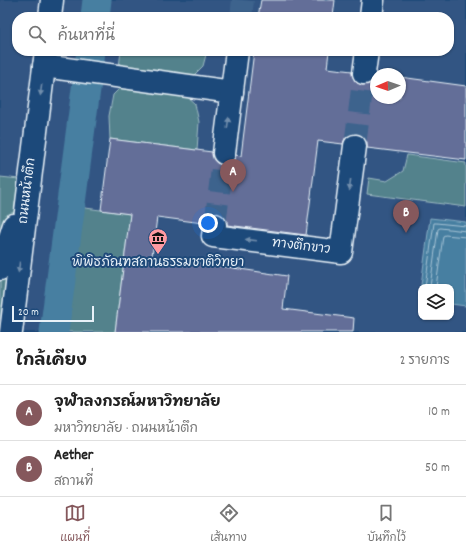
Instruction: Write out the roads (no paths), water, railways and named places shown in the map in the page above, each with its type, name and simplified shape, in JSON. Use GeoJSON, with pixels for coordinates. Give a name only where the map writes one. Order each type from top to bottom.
{"type":"FeatureCollection","features":[{"type":"Feature","properties":{"kind":"street"},"geometry":{"type":"LineString","coordinates":[[51,12],[52,0]]}},
{"type":"Feature","properties":{"kind":"street"},"geometry":{"type":"LineString","coordinates":[[372,12],[374,0]]}},
{"type":"Feature","properties":{"kind":"street"},"geometry":{"type":"LineString","coordinates":[[224,153],[236,56]]}},
{"type":"Feature","properties":{"kind":"street"},"geometry":{"type":"LineString","coordinates":[[364,73],[366,56]]}},
{"type":"Feature","properties":{"kind":"street"},"geometry":{"type":"LineString","coordinates":[[45,58],[75,70],[232,92]]}},
{"type":"Feature","properties":{"kind":"street","name":"ถนนหน้าตึก"},"geometry":{"type":"LineString","coordinates":[[11,332],[45,58]]}},
{"type":"Feature","properties":{"kind":"street","name":"ทางตึกขาว"},"geometry":{"type":"LineString","coordinates":[[215,225],[213,236],[341,252],[354,146]]}},
{"type":"Feature","properties":{"kind":"street"},"geometry":{"type":"LineString","coordinates":[[0,269],[30,172]]}},
{"type":"Feature","properties":{"kind":"water"},"geometry":{"type":"Polygon","coordinates":[[[430,218],[466,222],[466,306],[454,304],[454,284],[421,284],[430,218]]]}},
{"type":"Feature","properties":{"kind":"waterway"},"geometry":{"type":"LineString","coordinates":[[96,12],[97,0]]}},
{"type":"Feature","properties":{"kind":"waterway"},"geometry":{"type":"LineString","coordinates":[[54,332],[90,56]]}},
{"type":"Feature","properties":{"kind":"tunnel"},"geometry":{"type":"LineString","coordinates":[[242,12],[243,0]]}},
{"type":"Feature","properties":{"kind":"tunnel"},"geometry":{"type":"LineString","coordinates":[[355,146],[364,73]]}},
{"type":"Feature","properties":{"kind":"tunnel"},"geometry":{"type":"LineString","coordinates":[[215,225],[224,153]]}},
{"type":"Feature","properties":{"kind":"place","name":"จุฬาลงกรณ์มหาวิทยาลัย"},"geometry":{"type":"Point","coordinates":[233,192]}},
{"type":"Feature","properties":{"kind":"place","name":"Aether"},"geometry":{"type":"Point","coordinates":[406,233]}},
{"type":"Feature","properties":{"kind":"place","name":"พิพิธภัณฑสถานธรรมชาติวิทยา"},"geometry":{"type":"Point","coordinates":[158,255]}}]}
